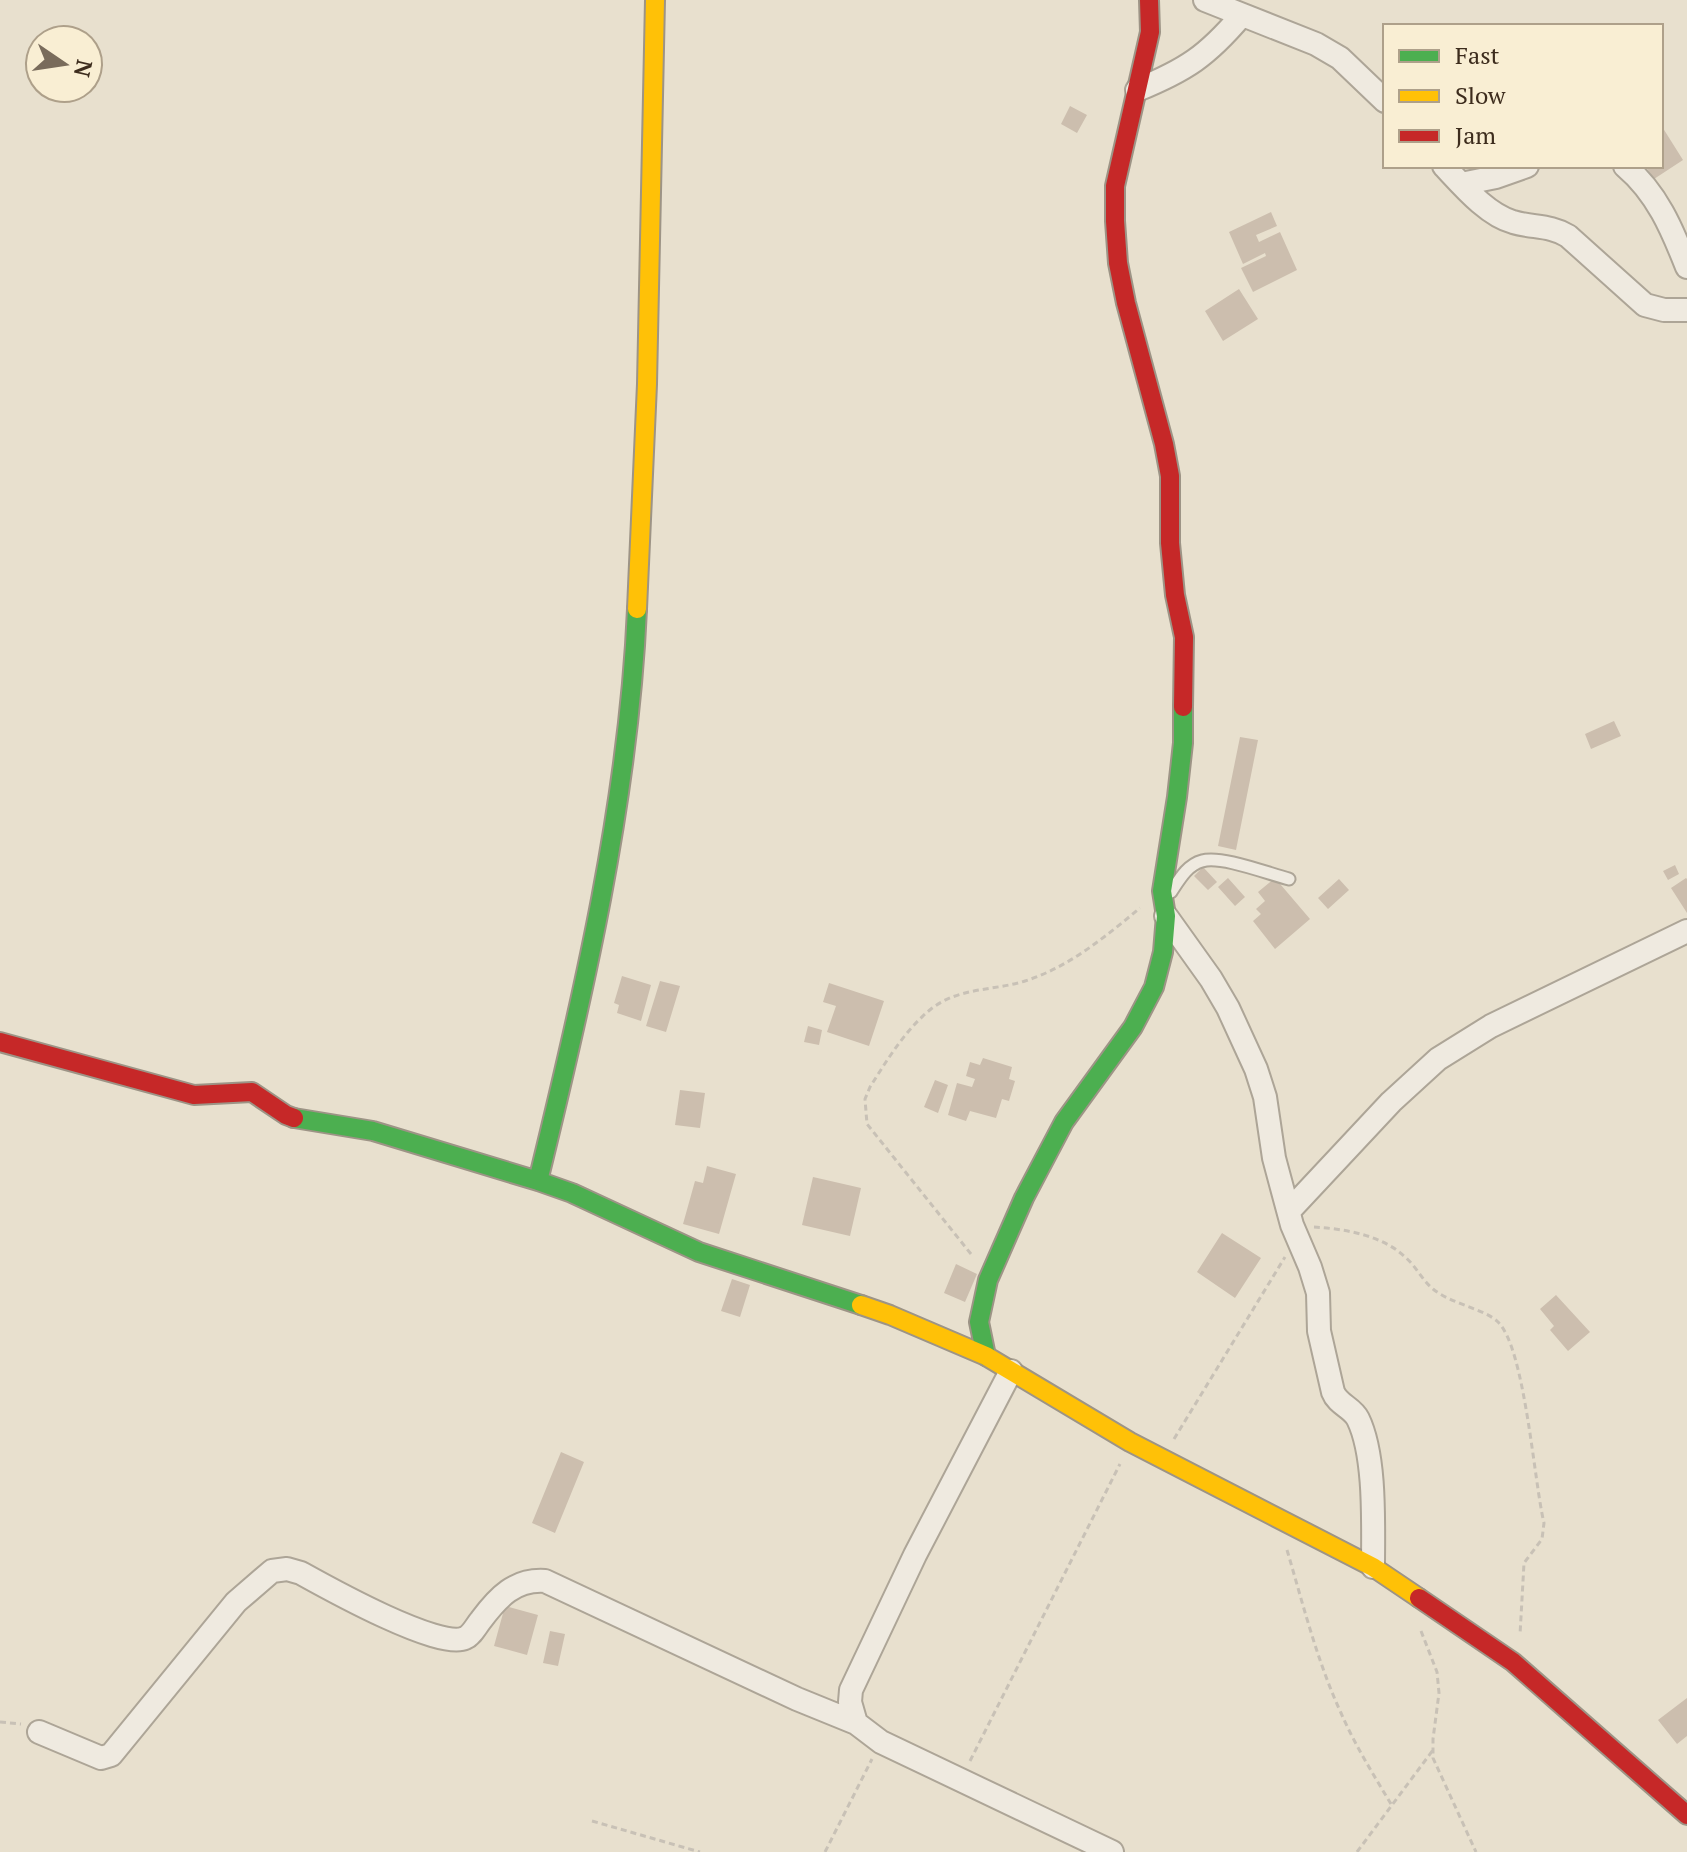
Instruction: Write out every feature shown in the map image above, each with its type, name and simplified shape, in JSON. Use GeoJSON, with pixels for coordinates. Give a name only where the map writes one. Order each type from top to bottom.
{"type":"FeatureCollection","features":[{"type":"Feature","properties":{"kind":"street"},"geometry":{"type":"LineString","coordinates":[[538,1181],[573,1039],[616,809],[634,682],[647,384],[655,0]]}},
{"type":"Feature","properties":{"kind":"street"},"geometry":{"type":"LineString","coordinates":[[986,1356],[979,1322],[988,1280],[1024,1198],[1064,1122],[1133,1027],[1154,987],[1163,952],[1164,903],[1183,743],[1184,637],[1175,595],[1170,543],[1170,476],[1118,263],[1115,186],[1150,32],[1149,0]]}},
{"type":"Feature","properties":{"kind":"street"},"geometry":{"type":"LineString","coordinates":[[1205,0],[1328,51],[1370,84],[1383,99]]}},
{"type":"Feature","properties":{"kind":"street"},"geometry":{"type":"LineString","coordinates":[[1137,90],[1203,57],[1241,16]]}},
{"type":"Feature","properties":{"kind":"street"},"geometry":{"type":"LineString","coordinates":[[1446,168],[1506,220],[1556,229],[1568,236],[1645,305],[1664,310],[1687,310]]}},
{"type":"Feature","properties":{"kind":"street"},"geometry":{"type":"LineString","coordinates":[[1461,184],[1521,168]]}},
{"type":"Feature","properties":{"kind":"street"},"geometry":{"type":"LineString","coordinates":[[1627,168],[1657,200],[1687,267]]}},
{"type":"Feature","properties":{"kind":"street"},"geometry":{"type":"LineString","coordinates":[[1164,903],[1228,1008],[1256,1069],[1265,1097],[1274,1158],[1293,1225],[1318,1293],[1319,1331],[1333,1392],[1356,1414],[1366,1445],[1373,1510],[1373,1567]]}},
{"type":"Feature","properties":{"kind":"street"},"geometry":{"type":"LineString","coordinates":[[1293,1225],[1391,1102],[1438,1059],[1491,1026],[1687,931]]}},
{"type":"Feature","properties":{"kind":"street"},"geometry":{"type":"LineString","coordinates":[[0,1042],[194,1095],[252,1092],[286,1115],[302,1120],[373,1131],[538,1181],[572,1193],[699,1252],[890,1315],[986,1356],[1130,1442],[1373,1567],[1513,1662],[1687,1815]]}},
{"type":"Feature","properties":{"kind":"street"},"geometry":{"type":"LineString","coordinates":[[856,1723],[850,1702],[855,1680],[915,1555],[1011,1371]]}},
{"type":"Feature","properties":{"kind":"street"},"geometry":{"type":"LineString","coordinates":[[39,1732],[101,1758],[111,1755],[236,1602],[272,1571],[287,1569],[301,1573],[422,1632],[456,1640],[469,1636],[496,1599],[519,1584],[530,1580],[545,1581],[797,1699],[856,1723],[881,1742],[1112,1852]]}},
{"type":"Feature","properties":{"kind":"lane"},"geometry":{"type":"LineString","coordinates":[[1164,903],[1186,871],[1203,860],[1221,861],[1289,879]]}},
{"type":"Feature","properties":{"kind":"path"},"geometry":{"type":"LineString","coordinates":[[988,1280],[936,1208],[867,1124],[864,1111],[870,1087],[916,1023],[932,1008],[961,993],[1022,982],[1063,964],[1164,903]]}},
{"type":"Feature","properties":{"kind":"path"},"geometry":{"type":"LineString","coordinates":[[1162,1459],[1293,1225],[1352,1232],[1391,1247],[1405,1256],[1430,1287],[1444,1297],[1498,1322],[1505,1334],[1522,1391],[1544,1523],[1542,1539],[1524,1563],[1523,1620],[1513,1662]]}},
{"type":"Feature","properties":{"kind":"path"},"geometry":{"type":"LineString","coordinates":[[960,1779],[1012,1682],[1130,1442]]}},
{"type":"Feature","properties":{"kind":"path"},"geometry":{"type":"LineString","coordinates":[[1278,1518],[1312,1634],[1339,1710],[1391,1804]]}},
{"type":"Feature","properties":{"kind":"path"},"geometry":{"type":"LineString","coordinates":[[1416,1620],[1434,1664],[1439,1693],[1433,1750],[1437,1769],[1476,1852]]}},
{"type":"Feature","properties":{"kind":"path"},"geometry":{"type":"LineString","coordinates":[[825,1852],[881,1742]]}},
{"type":"Feature","properties":{"kind":"path"},"geometry":{"type":"LineString","coordinates":[[1357,1852],[1433,1750]]}},
{"type":"Feature","properties":{"kind":"path"},"geometry":{"type":"LineString","coordinates":[[592,1821],[700,1852]]}},
{"type":"Feature","properties":{"kind":"building"},"geometry":{"type":"Polygon","coordinates":[[[1070,106],[1087,115],[1077,133],[1061,124],[1070,106]]]}},
{"type":"Feature","properties":{"kind":"building"},"geometry":{"type":"Polygon","coordinates":[[[1663,128],[1683,160],[1654,179],[1646,168],[1663,168],[1663,128]]]}},
{"type":"Feature","properties":{"kind":"building"},"geometry":{"type":"Polygon","coordinates":[[[1271,212],[1277,226],[1256,235],[1259,242],[1280,232],[1297,270],[1253,292],[1241,268],[1266,256],[1265,253],[1243,264],[1229,232],[1271,212]]]}},
{"type":"Feature","properties":{"kind":"building"},"geometry":{"type":"Polygon","coordinates":[[[1239,289],[1258,319],[1223,341],[1205,311],[1239,289]]]}},
{"type":"Feature","properties":{"kind":"building"},"geometry":{"type":"Polygon","coordinates":[[[1614,721],[1621,736],[1591,749],[1585,734],[1614,721]]]}},
{"type":"Feature","properties":{"kind":"building"},"geometry":{"type":"Polygon","coordinates":[[[1240,737],[1258,740],[1236,850],[1218,846],[1240,737]]]}},
{"type":"Feature","properties":{"kind":"building"},"geometry":{"type":"Polygon","coordinates":[[[1675,865],[1679,874],[1668,880],[1663,871],[1675,865]]]}},
{"type":"Feature","properties":{"kind":"building"},"geometry":{"type":"Polygon","coordinates":[[[1203,867],[1217,882],[1208,890],[1194,876],[1203,867]]]}},
{"type":"Feature","properties":{"kind":"building"},"geometry":{"type":"Polygon","coordinates":[[[1228,878],[1245,897],[1235,906],[1218,887],[1228,878]]]}},
{"type":"Feature","properties":{"kind":"building"},"geometry":{"type":"Polygon","coordinates":[[[1275,878],[1310,919],[1275,949],[1253,921],[1261,914],[1256,909],[1265,901],[1258,892],[1275,878]]]}},
{"type":"Feature","properties":{"kind":"building"},"geometry":{"type":"Polygon","coordinates":[[[1339,879],[1349,890],[1328,909],[1318,898],[1339,879]]]}},
{"type":"Feature","properties":{"kind":"building"},"geometry":{"type":"Polygon","coordinates":[[[1687,879],[1687,913],[1671,888],[1687,879]]]}},
{"type":"Feature","properties":{"kind":"building"},"geometry":{"type":"Polygon","coordinates":[[[622,976],[651,985],[641,1021],[617,1013],[619,1005],[614,1003],[622,976]]]}},
{"type":"Feature","properties":{"kind":"building"},"geometry":{"type":"Polygon","coordinates":[[[660,981],[680,986],[666,1032],[646,1026],[660,981]]]}},
{"type":"Feature","properties":{"kind":"building"},"geometry":{"type":"Polygon","coordinates":[[[829,983],[884,1001],[869,1046],[827,1032],[836,1006],[823,1002],[829,983]]]}},
{"type":"Feature","properties":{"kind":"building"},"geometry":{"type":"Polygon","coordinates":[[[808,1026],[822,1030],[819,1045],[804,1042],[808,1026]]]}},
{"type":"Feature","properties":{"kind":"building"},"geometry":{"type":"Polygon","coordinates":[[[983,1058],[1012,1067],[1009,1079],[1015,1081],[1009,1101],[1002,1099],[996,1118],[970,1111],[966,1121],[948,1115],[957,1083],[972,1087],[975,1079],[966,1076],[970,1062],[980,1065],[983,1058]]]}},
{"type":"Feature","properties":{"kind":"building"},"geometry":{"type":"Polygon","coordinates":[[[935,1080],[948,1085],[938,1113],[924,1107],[935,1080]]]}},
{"type":"Feature","properties":{"kind":"building"},"geometry":{"type":"Polygon","coordinates":[[[680,1090],[705,1093],[700,1128],[675,1125],[680,1090]]]}},
{"type":"Feature","properties":{"kind":"building"},"geometry":{"type":"Polygon","coordinates":[[[707,1166],[736,1174],[719,1234],[683,1224],[695,1181],[703,1183],[707,1166]]]}},
{"type":"Feature","properties":{"kind":"building"},"geometry":{"type":"Polygon","coordinates":[[[813,1177],[861,1188],[850,1236],[802,1225],[813,1177]]]}},
{"type":"Feature","properties":{"kind":"building"},"geometry":{"type":"Polygon","coordinates":[[[1222,1233],[1261,1258],[1235,1298],[1197,1272],[1222,1233]]]}},
{"type":"Feature","properties":{"kind":"building"},"geometry":{"type":"Polygon","coordinates":[[[956,1264],[977,1274],[965,1302],[944,1293],[956,1264]]]}},
{"type":"Feature","properties":{"kind":"building"},"geometry":{"type":"Polygon","coordinates":[[[732,1279],[750,1285],[740,1317],[721,1311],[732,1279]]]}},
{"type":"Feature","properties":{"kind":"building"},"geometry":{"type":"Polygon","coordinates":[[[1556,1295],[1590,1332],[1568,1351],[1550,1330],[1554,1326],[1540,1309],[1556,1295]]]}},
{"type":"Feature","properties":{"kind":"building"},"geometry":{"type":"Polygon","coordinates":[[[561,1452],[584,1462],[555,1533],[532,1523],[561,1452]]]}},
{"type":"Feature","properties":{"kind":"building"},"geometry":{"type":"Polygon","coordinates":[[[505,1606],[538,1615],[527,1655],[494,1646],[505,1606]]]}},
{"type":"Feature","properties":{"kind":"building"},"geometry":{"type":"Polygon","coordinates":[[[550,1631],[565,1634],[558,1666],[543,1663],[550,1631]]]}},
{"type":"Feature","properties":{"kind":"building"},"geometry":{"type":"Polygon","coordinates":[[[1687,1698],[1687,1736],[1677,1744],[1658,1720],[1687,1698]]]}},
{"type":"Feature","properties":{"kind":"traffic: fast"},"geometry":{"type":"LineString","coordinates":[[538,1181],[587,969],[614,825],[632,681],[637,609]]}},
{"type":"Feature","properties":{"kind":"traffic: fast"},"geometry":{"type":"LineString","coordinates":[[986,1356],[979,1322],[988,1280],[1024,1198],[1064,1122],[1133,1027],[1154,987],[1163,952],[1166,916],[1162,891],[1177,797],[1183,707]]}},
{"type":"Feature","properties":{"kind":"traffic: fast"},"geometry":{"type":"LineString","coordinates":[[294,1118],[373,1131],[538,1181],[572,1193],[699,1252],[861,1305]]}},
{"type":"Feature","properties":{"kind":"traffic: slow"},"geometry":{"type":"LineString","coordinates":[[637,609],[647,384],[655,0]]}},
{"type":"Feature","properties":{"kind":"traffic: slow"},"geometry":{"type":"LineString","coordinates":[[861,1305],[986,1356],[1130,1442],[1373,1567],[1419,1598]]}},
{"type":"Feature","properties":{"kind":"traffic: jam"},"geometry":{"type":"LineString","coordinates":[[1149,0],[1150,32],[1115,186],[1115,221],[1118,263],[1126,303],[1170,476],[1170,543],[1175,595],[1184,637],[1183,707]]}},
{"type":"Feature","properties":{"kind":"traffic: jam"},"geometry":{"type":"LineString","coordinates":[[0,1042],[194,1095],[252,1092],[294,1118]]}},
{"type":"Feature","properties":{"kind":"traffic: jam"},"geometry":{"type":"LineString","coordinates":[[1419,1598],[1513,1662],[1687,1815]]}}]}
